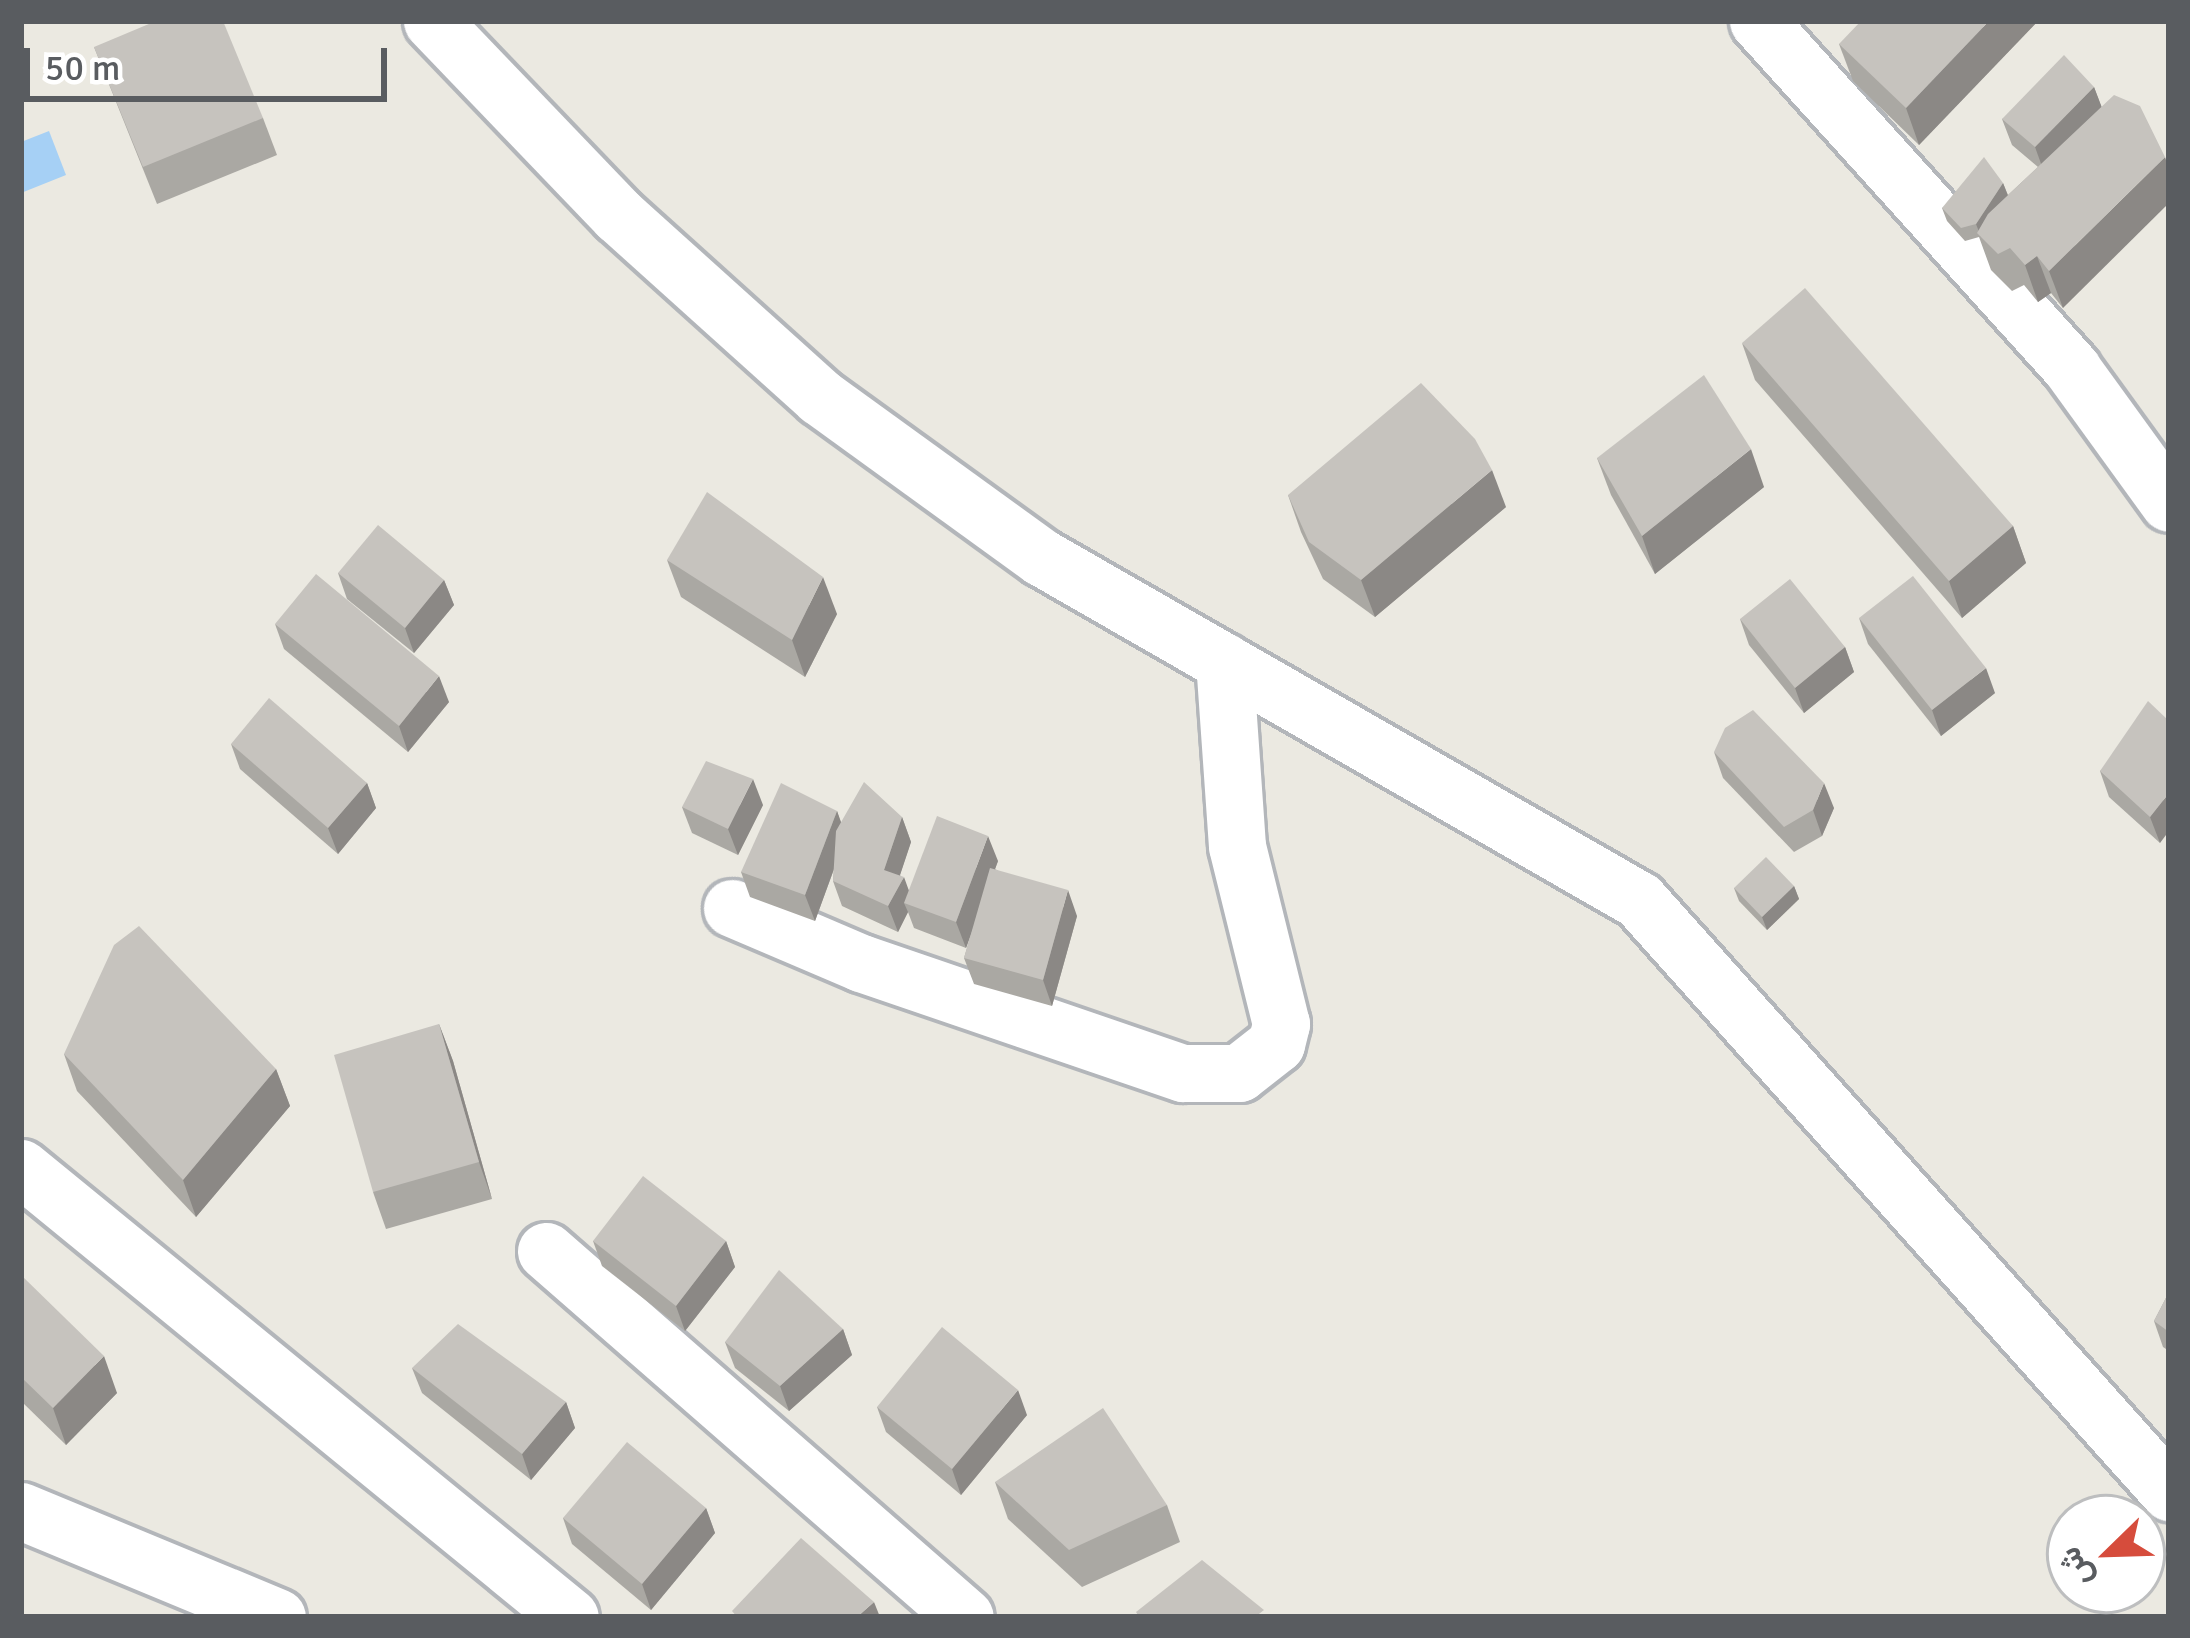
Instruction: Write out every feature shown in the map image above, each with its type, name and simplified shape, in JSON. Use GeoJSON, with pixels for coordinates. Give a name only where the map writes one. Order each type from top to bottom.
{"type":"FeatureCollection","features":[{"type":"Feature","properties":{"kind":"street"},"geometry":{"type":"LineString","coordinates":[[432,21],[618,215],[820,397],[1041,557],[1640,899],[2169,1492]]}},
{"type":"Feature","properties":{"kind":"street"},"geometry":{"type":"LineString","coordinates":[[1758,21],[2072,369],[2169,503]]}},
{"type":"Feature","properties":{"kind":"street"},"geometry":{"type":"LineString","coordinates":[[731,908],[861,963],[1184,1073],[1239,1073],[1276,1044],[1281,1024],[1237,846],[1224,661]]}},
{"type":"Feature","properties":{"kind":"street"},"geometry":{"type":"LineString","coordinates":[[21,1168],[570,1617]]}},
{"type":"Feature","properties":{"kind":"street"},"geometry":{"type":"LineString","coordinates":[[546,1251],[965,1617]]}},
{"type":"Feature","properties":{"kind":"street"},"geometry":{"type":"LineString","coordinates":[[21,1511],[278,1617]]}},
{"type":"Feature","properties":{"kind":"street"},"geometry":{"type":"LineString","coordinates":[[797,1556],[841,1511]]}},
{"type":"Feature","properties":{"kind":"water"},"geometry":{"type":"Polygon","coordinates":[[[49,131],[66,175],[21,193],[21,142],[49,131]]]}},
{"type":"Feature","properties":{"kind":"building"},"geometry":{"type":"Polygon","coordinates":[[[156,21],[223,21],[263,118],[143,167],[94,47],[156,21]]]}},
{"type":"Feature","properties":{"kind":"building"},"geometry":{"type":"Polygon","coordinates":[[[1861,21],[1989,21],[1906,108],[1839,44],[1861,21]]]}},
{"type":"Feature","properties":{"kind":"building"},"geometry":{"type":"Polygon","coordinates":[[[2064,55],[2094,87],[2035,147],[2002,119],[2064,55]]]}},
{"type":"Feature","properties":{"kind":"building"},"geometry":{"type":"Polygon","coordinates":[[[2114,95],[2140,106],[2165,157],[2049,271],[2037,256],[2025,265],[2010,248],[1998,254],[1977,233],[1988,214],[2114,95]]]}},
{"type":"Feature","properties":{"kind":"building"},"geometry":{"type":"Polygon","coordinates":[[[1984,157],[2003,183],[1976,224],[1961,228],[1942,208],[1984,157]]]}},
{"type":"Feature","properties":{"kind":"building"},"geometry":{"type":"Polygon","coordinates":[[[1805,288],[2013,526],[1949,581],[1742,343],[1805,288]]]}},
{"type":"Feature","properties":{"kind":"building"},"geometry":{"type":"Polygon","coordinates":[[[1704,375],[1751,449],[1642,536],[1597,458],[1704,375]]]}},
{"type":"Feature","properties":{"kind":"building"},"geometry":{"type":"Polygon","coordinates":[[[1421,383],[1475,439],[1492,470],[1361,580],[1309,542],[1288,495],[1421,383]]]}},
{"type":"Feature","properties":{"kind":"building"},"geometry":{"type":"Polygon","coordinates":[[[707,492],[823,577],[792,640],[667,560],[707,492]]]}},
{"type":"Feature","properties":{"kind":"building"},"geometry":{"type":"Polygon","coordinates":[[[378,525],[444,580],[405,628],[338,573],[378,525]]]}},
{"type":"Feature","properties":{"kind":"building"},"geometry":{"type":"Polygon","coordinates":[[[316,574],[439,676],[399,726],[275,624],[316,574]]]}},
{"type":"Feature","properties":{"kind":"building"},"geometry":{"type":"Polygon","coordinates":[[[1913,576],[1986,668],[1932,710],[1859,618],[1913,576]]]}},
{"type":"Feature","properties":{"kind":"building"},"geometry":{"type":"Polygon","coordinates":[[[1790,579],[1845,647],[1795,688],[1740,619],[1790,579]]]}},
{"type":"Feature","properties":{"kind":"building"},"geometry":{"type":"Polygon","coordinates":[[[269,698],[367,783],[328,828],[231,744],[269,698]]]}},
{"type":"Feature","properties":{"kind":"building"},"geometry":{"type":"Polygon","coordinates":[[[2148,701],[2169,721],[2169,793],[2150,817],[2100,771],[2148,701]]]}},
{"type":"Feature","properties":{"kind":"building"},"geometry":{"type":"Polygon","coordinates":[[[1753,710],[1824,783],[1813,810],[1784,827],[1714,752],[1725,728],[1753,710]]]}},
{"type":"Feature","properties":{"kind":"building"},"geometry":{"type":"Polygon","coordinates":[[[706,761],[753,779],[728,829],[682,807],[706,761]]]}},
{"type":"Feature","properties":{"kind":"building"},"geometry":{"type":"Polygon","coordinates":[[[864,782],[902,817],[884,870],[904,877],[888,906],[833,881],[836,831],[864,782]]]}},
{"type":"Feature","properties":{"kind":"building"},"geometry":{"type":"Polygon","coordinates":[[[781,783],[837,811],[805,895],[741,872],[781,783]]]}},
{"type":"Feature","properties":{"kind":"building"},"geometry":{"type":"Polygon","coordinates":[[[937,816],[988,836],[956,922],[904,903],[937,816]]]}},
{"type":"Feature","properties":{"kind":"building"},"geometry":{"type":"Polygon","coordinates":[[[1766,857],[1794,886],[1762,917],[1734,888],[1766,857]]]}},
{"type":"Feature","properties":{"kind":"building"},"geometry":{"type":"Polygon","coordinates":[[[990,868],[1068,890],[1043,980],[964,958],[990,868]]]}},
{"type":"Feature","properties":{"kind":"building"},"geometry":{"type":"Polygon","coordinates":[[[139,926],[276,1069],[183,1180],[64,1054],[114,945],[139,926]]]}},
{"type":"Feature","properties":{"kind":"building"},"geometry":{"type":"Polygon","coordinates":[[[439,1024],[479,1162],[373,1192],[334,1055],[439,1024]]]}},
{"type":"Feature","properties":{"kind":"building"},"geometry":{"type":"Polygon","coordinates":[[[643,1176],[726,1241],[676,1306],[593,1241],[643,1176]]]}},
{"type":"Feature","properties":{"kind":"building"},"geometry":{"type":"Polygon","coordinates":[[[779,1270],[843,1329],[780,1386],[725,1342],[779,1270]]]}},
{"type":"Feature","properties":{"kind":"building"},"geometry":{"type":"Polygon","coordinates":[[[21,1275],[104,1356],[53,1408],[21,1377],[21,1275]]]}},
{"type":"Feature","properties":{"kind":"building"},"geometry":{"type":"Polygon","coordinates":[[[2169,1292],[2169,1332],[2154,1321],[2169,1292]]]}},
{"type":"Feature","properties":{"kind":"building"},"geometry":{"type":"Polygon","coordinates":[[[458,1324],[566,1402],[522,1454],[412,1368],[458,1324]]]}},
{"type":"Feature","properties":{"kind":"building"},"geometry":{"type":"Polygon","coordinates":[[[942,1327],[1018,1390],[952,1469],[877,1407],[942,1327]]]}},
{"type":"Feature","properties":{"kind":"building"},"geometry":{"type":"Polygon","coordinates":[[[1103,1408],[1167,1505],[1069,1550],[995,1482],[1103,1408]]]}},
{"type":"Feature","properties":{"kind":"building"},"geometry":{"type":"Polygon","coordinates":[[[627,1442],[706,1508],[642,1584],[563,1518],[627,1442]]]}},
{"type":"Feature","properties":{"kind":"building"},"geometry":{"type":"Polygon","coordinates":[[[801,1538],[874,1602],[857,1617],[737,1617],[732,1611],[801,1538]]]}},
{"type":"Feature","properties":{"kind":"building"},"geometry":{"type":"Polygon","coordinates":[[[1202,1560],[1264,1610],[1255,1617],[1139,1617],[1136,1612],[1202,1560]]]}}]}
